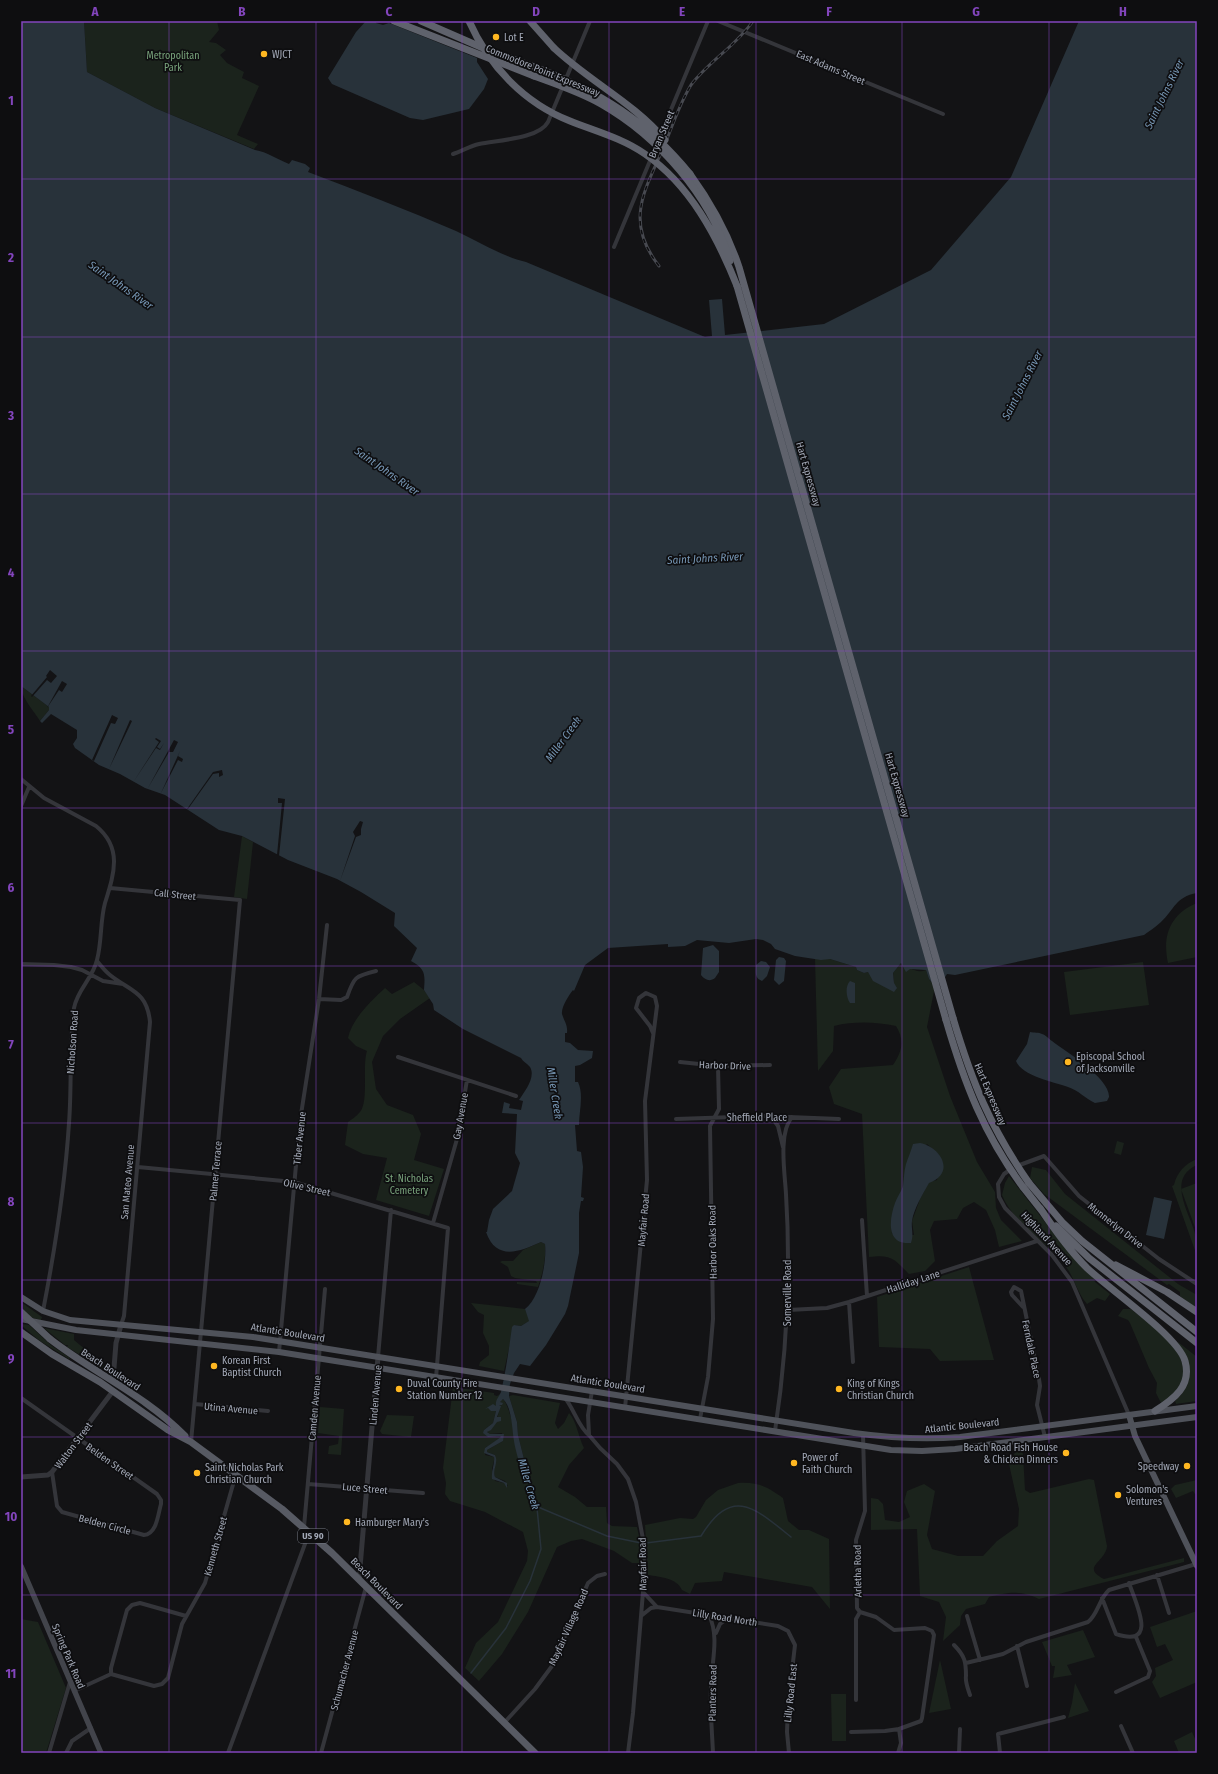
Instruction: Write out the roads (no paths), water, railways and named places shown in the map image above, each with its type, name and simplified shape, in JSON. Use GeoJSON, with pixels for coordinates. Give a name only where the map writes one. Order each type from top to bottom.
{"type":"FeatureCollection","features":[{"type":"Feature","properties":{"kind":"highway","name":"Commodore Point Expressway"},"geometry":{"type":"LineString","coordinates":[[394,21],[576,92],[603,105],[630,124],[660,150],[688,182],[711,217],[726,249],[737,286]]}},
{"type":"Feature","properties":{"kind":"highway","name":"Commodore Point Expressway"},"geometry":{"type":"LineString","coordinates":[[421,21],[474,44],[580,85],[620,109],[657,138],[690,174]]}},
{"type":"Feature","properties":{"kind":"highway"},"geometry":{"type":"LineString","coordinates":[[469,21],[481,44],[495,65],[531,100],[564,118],[626,143],[648,156],[670,175],[688,195],[707,224],[737,286]]}},
{"type":"Feature","properties":{"kind":"highway"},"geometry":{"type":"LineString","coordinates":[[530,21],[554,48],[649,123],[666,142],[690,174]]}},
{"type":"Feature","properties":{"kind":"highway"},"geometry":{"type":"LineString","coordinates":[[534,21],[554,48]]}},
{"type":"Feature","properties":{"kind":"highway","name":"Hart Expressway"},"geometry":{"type":"LineString","coordinates":[[690,174],[717,215],[729,241],[740,272],[965,1057],[978,1094],[994,1128],[1040,1208],[1089,1258],[1197,1343]]}},
{"type":"Feature","properties":{"kind":"highway","name":"Hart Expressway"},"geometry":{"type":"LineString","coordinates":[[737,286],[959,1064],[972,1100],[987,1131],[1008,1166],[1026,1185],[1093,1251],[1197,1332]]}},
{"type":"Feature","properties":{"kind":"highway"},"geometry":{"type":"LineString","coordinates":[[1040,1208],[1059,1236],[1086,1268],[1158,1328],[1181,1353],[1186,1368],[1184,1385],[1175,1398],[1155,1411]]}},
{"type":"Feature","properties":{"kind":"highway"},"geometry":{"type":"LineString","coordinates":[[1093,1251],[1167,1292],[1197,1312]]}},
{"type":"Feature","properties":{"kind":"highway","name":"Beach Boulevard"},"geometry":{"type":"LineString","coordinates":[[21,1312],[50,1339],[113,1380],[173,1424],[191,1442]]}},
{"type":"Feature","properties":{"kind":"highway","name":"Beach Boulevard"},"geometry":{"type":"LineString","coordinates":[[21,1332],[113,1391],[168,1430],[191,1442],[236,1474],[307,1530],[359,1579],[535,1753]]}},
{"type":"Feature","properties":{"kind":"main road","name":"Atlantic Boulevard"},"geometry":{"type":"LineString","coordinates":[[21,1297],[43,1311],[70,1320],[201,1331],[280,1341],[863,1434],[923,1440],[960,1437],[1197,1406]]}},
{"type":"Feature","properties":{"kind":"main road"},"geometry":{"type":"LineString","coordinates":[[21,1319],[61,1328],[279,1352],[891,1450],[939,1450],[1197,1417]]}},
{"type":"Feature","properties":{"kind":"main road","name":"San Mateo Avenue"},"geometry":{"type":"LineString","coordinates":[[113,1380],[113,1391]]}},
{"type":"Feature","properties":{"kind":"main road","name":"Highland Avenue"},"geometry":{"type":"LineString","coordinates":[[1129,1415],[1135,1436],[1196,1565]]}},
{"type":"Feature","properties":{"kind":"main road","name":"Spring Park Road"},"geometry":{"type":"LineString","coordinates":[[21,1566],[101,1753]]}},
{"type":"Feature","properties":{"kind":"street"},"geometry":{"type":"LineString","coordinates":[[453,154],[477,144],[514,138],[544,128],[548,122],[590,21]]}},
{"type":"Feature","properties":{"kind":"street","name":"Bryan Street"},"geometry":{"type":"LineString","coordinates":[[614,247],[708,21]]}},
{"type":"Feature","properties":{"kind":"street","name":"East Adams Street"},"geometry":{"type":"LineString","coordinates":[[718,21],[944,114]]}},
{"type":"Feature","properties":{"kind":"street","name":"Nicholson Road"},"geometry":{"type":"LineString","coordinates":[[21,779],[44,798],[96,826],[104,834],[114,852],[114,869],[104,906],[97,961],[91,975],[79,993],[74,1009],[70,1069],[69,1121],[62,1199],[43,1311]]}},
{"type":"Feature","properties":{"kind":"street"},"geometry":{"type":"LineString","coordinates":[[21,806],[29,786]]}},
{"type":"Feature","properties":{"kind":"street","name":"Call Street"},"geometry":{"type":"LineString","coordinates":[[110,888],[240,900]]}},
{"type":"Feature","properties":{"kind":"street","name":"Palmer Terrace"},"geometry":{"type":"LineString","coordinates":[[191,1442],[240,900]]}},
{"type":"Feature","properties":{"kind":"street","name":"Tiber Avenue"},"geometry":{"type":"LineString","coordinates":[[279,1352],[300,1121],[319,999],[326,925]]}},
{"type":"Feature","properties":{"kind":"street","name":"San Mateo Avenue"},"geometry":{"type":"LineString","coordinates":[[97,961],[110,975],[140,996],[146,1006],[150,1022],[124,1316],[116,1343],[113,1380]]}},
{"type":"Feature","properties":{"kind":"street","name":"San Mateo Avenue"},"geometry":{"type":"LineString","coordinates":[[21,964],[54,964],[71,967],[82,970],[103,981],[124,984]]}},
{"type":"Feature","properties":{"kind":"street"},"geometry":{"type":"LineString","coordinates":[[319,999],[341,1000],[347,997],[353,980],[358,975],[376,971]]}},
{"type":"Feature","properties":{"kind":"street","name":"Mayfair Road"},"geometry":{"type":"LineString","coordinates":[[625,1408],[647,1180],[645,1102],[653,1033],[656,1001],[652,995],[646,993],[639,998],[636,1008],[650,1026],[653,1033]]}},
{"type":"Feature","properties":{"kind":"street","name":"Gay Avenue"},"geometry":{"type":"LineString","coordinates":[[398,1057],[467,1080],[457,1140],[434,1223]]}},
{"type":"Feature","properties":{"kind":"street","name":"Harbor Drive"},"geometry":{"type":"LineString","coordinates":[[680,1062],[718,1066],[770,1065]]}},
{"type":"Feature","properties":{"kind":"street","name":"Harbor Oaks Road"},"geometry":{"type":"LineString","coordinates":[[700,1419],[712,1349],[710,1126],[719,1109],[718,1066]]}},
{"type":"Feature","properties":{"kind":"street"},"geometry":{"type":"LineString","coordinates":[[467,1080],[516,1096]]}},
{"type":"Feature","properties":{"kind":"street","name":"Sheffield Place"},"geometry":{"type":"LineString","coordinates":[[676,1119],[771,1116],[839,1119]]}},
{"type":"Feature","properties":{"kind":"street","name":"Somerville Road"},"geometry":{"type":"LineString","coordinates":[[771,1116],[778,1126],[784,1153]]}},
{"type":"Feature","properties":{"kind":"street","name":"Somerville Road"},"geometry":{"type":"LineString","coordinates":[[775,1431],[785,1362],[788,1310],[788,1214],[784,1153],[786,1127],[792,1117]]}},
{"type":"Feature","properties":{"kind":"street","name":"Highland Avenue"},"geometry":{"type":"LineString","coordinates":[[1044,1156],[1013,1167],[1004,1174],[998,1189],[999,1197],[1005,1208],[1052,1255],[1072,1282],[1129,1415]]}},
{"type":"Feature","properties":{"kind":"street","name":"Munnerlyn Drive"},"geometry":{"type":"LineString","coordinates":[[1044,1156],[1059,1175],[1079,1196],[1159,1259],[1197,1284]]}},
{"type":"Feature","properties":{"kind":"street","name":"Olive Street"},"geometry":{"type":"LineString","coordinates":[[138,1167],[294,1182],[448,1228],[438,1366]]}},
{"type":"Feature","properties":{"kind":"street","name":"Linden Avenue"},"geometry":{"type":"LineString","coordinates":[[359,1579],[391,1210]]}},
{"type":"Feature","properties":{"kind":"street"},"geometry":{"type":"LineString","coordinates":[[862,1220],[867,1296]]}},
{"type":"Feature","properties":{"kind":"street","name":"Halliday Lane"},"geometry":{"type":"LineString","coordinates":[[788,1310],[827,1308],[849,1302],[1037,1241]]}},
{"type":"Feature","properties":{"kind":"street","name":"Ferndale Place"},"geometry":{"type":"LineString","coordinates":[[1023,1307],[1012,1295],[1011,1292],[1014,1287],[1020,1291],[1039,1379],[1040,1386],[1037,1400],[1045,1437]]}},
{"type":"Feature","properties":{"kind":"street","name":"Camden Avenue"},"geometry":{"type":"LineString","coordinates":[[228,1753],[307,1530],[308,1484],[325,1289]]}},
{"type":"Feature","properties":{"kind":"street"},"geometry":{"type":"LineString","coordinates":[[849,1302],[853,1362]]}},
{"type":"Feature","properties":{"kind":"street"},"geometry":{"type":"LineString","coordinates":[[436,1378],[438,1366]]}},
{"type":"Feature","properties":{"kind":"street","name":"Walton Street"},"geometry":{"type":"LineString","coordinates":[[21,1477],[48,1475],[52,1472],[113,1391]]}},
{"type":"Feature","properties":{"kind":"street"},"geometry":{"type":"LineString","coordinates":[[589,1434],[588,1423],[592,1391]]}},
{"type":"Feature","properties":{"kind":"street","name":"Belden Street"},"geometry":{"type":"LineString","coordinates":[[21,1398],[160,1497]]}},
{"type":"Feature","properties":{"kind":"street","name":"Mayfair Road"},"geometry":{"type":"LineString","coordinates":[[565,1398],[584,1431],[589,1434],[600,1448],[617,1464],[628,1479],[633,1491],[643,1540],[643,1592],[633,1713],[628,1753]]}},
{"type":"Feature","properties":{"kind":"street","name":"Utina Avenue"},"geometry":{"type":"LineString","coordinates":[[194,1404],[268,1411]]}},
{"type":"Feature","properties":{"kind":"street","name":"Arletha Road"},"geometry":{"type":"LineString","coordinates":[[860,1612],[857,1608],[856,1540],[865,1511],[863,1434]]}},
{"type":"Feature","properties":{"kind":"street","name":"Belden Circle"},"geometry":{"type":"LineString","coordinates":[[52,1472],[57,1506],[62,1512],[144,1534],[150,1534],[154,1529],[161,1504],[160,1497]]}},
{"type":"Feature","properties":{"kind":"street","name":"Kenneth Street"},"geometry":{"type":"LineString","coordinates":[[111,1674],[154,1686],[165,1682],[168,1678],[182,1624],[204,1583],[236,1474]]}},
{"type":"Feature","properties":{"kind":"street","name":"Luce Street"},"geometry":{"type":"LineString","coordinates":[[308,1484],[423,1493]]}},
{"type":"Feature","properties":{"kind":"street"},"geometry":{"type":"LineString","coordinates":[[966,1663],[1003,1654],[1017,1646],[1037,1638],[1088,1622],[1092,1618],[1102,1598],[1109,1590],[1196,1565]]}},
{"type":"Feature","properties":{"kind":"street","name":"Mayfair Village Road"},"geometry":{"type":"LineString","coordinates":[[504,1723],[535,1689],[552,1666],[588,1582],[596,1576],[605,1574]]}},
{"type":"Feature","properties":{"kind":"street"},"geometry":{"type":"LineString","coordinates":[[1157,1575],[1169,1613]]}},
{"type":"Feature","properties":{"kind":"street"},"geometry":{"type":"LineString","coordinates":[[1102,1598],[1116,1634],[1125,1637],[1136,1637],[1142,1632],[1142,1623],[1129,1584]]}},
{"type":"Feature","properties":{"kind":"street","name":"Schumacher Avenue"},"geometry":{"type":"LineString","coordinates":[[321,1753],[366,1587]]}},
{"type":"Feature","properties":{"kind":"street"},"geometry":{"type":"LineString","coordinates":[[643,1592],[657,1607]]}},
{"type":"Feature","properties":{"kind":"street"},"geometry":{"type":"LineString","coordinates":[[74,1691],[111,1674],[111,1668],[127,1610],[132,1605],[140,1603],[186,1616]]}},
{"type":"Feature","properties":{"kind":"street"},"geometry":{"type":"LineString","coordinates":[[641,1616],[651,1608],[657,1607]]}},
{"type":"Feature","properties":{"kind":"street","name":"Lilly Road North"},"geometry":{"type":"LineString","coordinates":[[657,1607],[778,1626],[784,1628],[791,1634]]}},
{"type":"Feature","properties":{"kind":"street"},"geometry":{"type":"LineString","coordinates":[[851,1732],[899,1729],[921,1721],[934,1635],[932,1631],[925,1628],[894,1630],[876,1617],[866,1616],[860,1612],[856,1619],[856,1700]]}},
{"type":"Feature","properties":{"kind":"street","name":"Planters Road"},"geometry":{"type":"LineString","coordinates":[[709,1615],[715,1634],[711,1686],[711,1714],[714,1753]]}},
{"type":"Feature","properties":{"kind":"street"},"geometry":{"type":"LineString","coordinates":[[967,1616],[980,1660]]}},
{"type":"Feature","properties":{"kind":"street"},"geometry":{"type":"LineString","coordinates":[[715,1634],[720,1624],[728,1618]]}},
{"type":"Feature","properties":{"kind":"street","name":"Lilly Road East"},"geometry":{"type":"LineString","coordinates":[[789,1753],[787,1732],[788,1705],[795,1644],[791,1634]]}},
{"type":"Feature","properties":{"kind":"street"},"geometry":{"type":"LineString","coordinates":[[1116,1692],[1148,1678],[1150,1675],[1150,1671],[1136,1637]]}},
{"type":"Feature","properties":{"kind":"street"},"geometry":{"type":"LineString","coordinates":[[954,1645],[962,1652],[966,1663],[966,1677],[970,1695]]}},
{"type":"Feature","properties":{"kind":"street"},"geometry":{"type":"LineString","coordinates":[[1017,1646],[1027,1686]]}},
{"type":"Feature","properties":{"kind":"street"},"geometry":{"type":"LineString","coordinates":[[49,1753],[70,1682]]}},
{"type":"Feature","properties":{"kind":"street"},"geometry":{"type":"LineString","coordinates":[[1000,1753],[998,1734],[1064,1717]]}},
{"type":"Feature","properties":{"kind":"street"},"geometry":{"type":"LineString","coordinates":[[1122,1726],[1132,1753]]}},
{"type":"Feature","properties":{"kind":"street"},"geometry":{"type":"LineString","coordinates":[[66,1753],[72,1741],[91,1728]]}},
{"type":"Feature","properties":{"kind":"street"},"geometry":{"type":"LineString","coordinates":[[898,1753],[901,1743],[899,1729]]}},
{"type":"Feature","properties":{"kind":"street"},"geometry":{"type":"LineString","coordinates":[[959,1753],[960,1729]]}},
{"type":"Feature","properties":{"kind":"water","name":"Saint Johns River"},"geometry":{"type":"Polygon","coordinates":[[[21,21],[84,21],[87,72],[155,108],[289,164],[292,160],[305,164],[310,168],[308,172],[438,223],[508,256],[526,262],[705,337],[712,336],[709,300],[722,299],[725,335],[824,324],[931,270],[1011,177],[1079,21],[1197,21],[1197,893],[1184,897],[1157,926],[1144,935],[955,975],[947,974],[942,982],[935,986],[929,979],[926,970],[910,969],[906,972],[901,963],[893,973],[894,983],[897,988],[894,992],[873,981],[868,972],[864,973],[857,970],[856,967],[830,959],[821,960],[795,956],[775,949],[771,944],[763,940],[756,939],[729,943],[697,940],[685,946],[668,947],[668,944],[608,948],[585,965],[574,991],[573,990],[567,998],[562,1011],[567,1028],[567,1033],[565,1033],[565,1042],[570,1043],[578,1050],[593,1051],[592,1058],[580,1065],[575,1066],[575,1082],[578,1082],[581,1092],[579,1125],[575,1125],[577,1151],[581,1152],[583,1167],[581,1197],[584,1198],[583,1201],[581,1201],[579,1213],[579,1253],[565,1314],[546,1345],[530,1366],[520,1364],[514,1373],[510,1384],[509,1396],[517,1422],[518,1435],[527,1471],[531,1479],[526,1480],[519,1461],[510,1413],[503,1399],[500,1402],[503,1403],[502,1405],[499,1405],[501,1406],[497,1417],[501,1417],[501,1421],[497,1422],[491,1430],[487,1432],[490,1434],[504,1434],[503,1441],[487,1450],[487,1452],[495,1455],[495,1477],[507,1483],[507,1488],[504,1483],[492,1479],[494,1457],[484,1453],[485,1448],[501,1437],[488,1437],[483,1433],[484,1430],[493,1423],[496,1411],[491,1411],[488,1408],[485,1409],[493,1404],[496,1406],[501,1392],[512,1327],[514,1325],[521,1326],[529,1321],[525,1309],[535,1297],[544,1270],[545,1244],[541,1242],[517,1251],[502,1251],[490,1241],[486,1232],[493,1209],[512,1191],[520,1163],[515,1153],[517,1114],[502,1113],[504,1102],[510,1104],[509,1108],[521,1110],[523,1101],[519,1100],[531,1079],[532,1075],[530,1067],[521,1058],[463,1029],[434,1010],[433,1004],[424,990],[424,973],[420,967],[411,961],[417,948],[394,926],[395,913],[337,879],[288,860],[242,836],[219,830],[165,795],[145,788],[120,774],[99,765],[75,748],[73,744],[77,738],[77,730],[51,714],[42,723],[40,721],[49,710],[49,707],[21,686],[21,21]]]}},
{"type":"Feature","properties":{"kind":"water"},"geometry":{"type":"Polygon","coordinates":[[[366,21],[376,21],[376,23],[383,25],[389,23],[477,58],[477,62],[488,79],[484,89],[469,109],[423,120],[410,118],[332,84],[328,78],[356,32],[366,21]]]}},
{"type":"Feature","properties":{"kind":"water"},"geometry":{"type":"Polygon","coordinates":[[[713,945],[719,951],[719,972],[715,978],[709,980],[701,975],[703,948],[713,945]]]}},
{"type":"Feature","properties":{"kind":"water"},"geometry":{"type":"Polygon","coordinates":[[[779,957],[784,958],[786,961],[784,981],[779,985],[774,980],[776,960],[779,957]]]}},
{"type":"Feature","properties":{"kind":"water"},"geometry":{"type":"Polygon","coordinates":[[[761,961],[766,962],[770,967],[767,976],[762,981],[759,980],[756,972],[756,965],[761,961]]]}},
{"type":"Feature","properties":{"kind":"water"},"geometry":{"type":"Polygon","coordinates":[[[850,981],[855,983],[855,1003],[850,1003],[847,995],[847,986],[850,981]]]}},
{"type":"Feature","properties":{"kind":"water"},"geometry":{"type":"Polygon","coordinates":[[[1030,1032],[1045,1035],[1095,1074],[1107,1090],[1109,1097],[1107,1101],[1095,1103],[1072,1088],[1039,1078],[1025,1071],[1019,1066],[1016,1061],[1027,1044],[1030,1032]]]}},
{"type":"Feature","properties":{"kind":"water"},"geometry":{"type":"Polygon","coordinates":[[[920,1143],[928,1145],[939,1155],[944,1167],[942,1173],[937,1179],[929,1183],[917,1206],[912,1221],[911,1243],[903,1243],[893,1236],[891,1230],[891,1217],[895,1203],[903,1186],[905,1167],[913,1144],[920,1143]]]}},
{"type":"Feature","properties":{"kind":"water"},"geometry":{"type":"Polygon","coordinates":[[[1154,1197],[1172,1201],[1164,1239],[1146,1235],[1154,1197]]]}},
{"type":"Feature","properties":{"kind":"waterway","name":"Miller Creek"},"geometry":{"type":"LineString","coordinates":[[471,1673],[506,1628],[530,1581],[541,1549],[537,1508],[529,1479]]}},
{"type":"Feature","properties":{"kind":"waterway"},"geometry":{"type":"LineString","coordinates":[[646,1543],[701,1536],[712,1520],[723,1511],[733,1506],[744,1506],[754,1510],[766,1517],[791,1537]]}},
{"type":"Feature","properties":{"kind":"waterway"},"geometry":{"type":"LineString","coordinates":[[538,1507],[607,1536],[641,1543]]}},
{"type":"Feature","properties":{"kind":"railway"},"geometry":{"type":"LineString","coordinates":[[659,266],[648,249],[642,234],[640,219],[641,205],[645,190],[680,106],[691,85],[706,68],[739,38],[753,21]]}},
{"type":"Feature","properties":{"kind":"place","name":"Lot E"},"geometry":{"type":"Point","coordinates":[496,37]}},
{"type":"Feature","properties":{"kind":"place","name":"WJCT"},"geometry":{"type":"Point","coordinates":[264,54]}},
{"type":"Feature","properties":{"kind":"place","name":"Episcopal School of Jacksonville"},"geometry":{"type":"Point","coordinates":[1068,1062]}},
{"type":"Feature","properties":{"kind":"place","name":"Korean First Baptist Church"},"geometry":{"type":"Point","coordinates":[214,1366]}},
{"type":"Feature","properties":{"kind":"place","name":"Duval County Fire Station Number 12"},"geometry":{"type":"Point","coordinates":[399,1389]}},
{"type":"Feature","properties":{"kind":"place","name":"King of Kings Christian Church"},"geometry":{"type":"Point","coordinates":[839,1389]}},
{"type":"Feature","properties":{"kind":"place","name":"Beach Road Fish House & Chicken Dinners"},"geometry":{"type":"Point","coordinates":[1066,1453]}},
{"type":"Feature","properties":{"kind":"place","name":"Power of Faith Church"},"geometry":{"type":"Point","coordinates":[794,1463]}},
{"type":"Feature","properties":{"kind":"place","name":"Speedway"},"geometry":{"type":"Point","coordinates":[1187,1466]}},
{"type":"Feature","properties":{"kind":"place","name":"Saint Nicholas Park Christian Church"},"geometry":{"type":"Point","coordinates":[197,1473]}},
{"type":"Feature","properties":{"kind":"place","name":"Solomon's Ventures"},"geometry":{"type":"Point","coordinates":[1118,1495]}},
{"type":"Feature","properties":{"kind":"place","name":"Hamburger Mary's"},"geometry":{"type":"Point","coordinates":[347,1522]}},
{"type":"Feature","properties":{"kind":"park label","name":"Metropolitan Park"},"geometry":{"type":"Point","coordinates":[173,60]}},
{"type":"Feature","properties":{"kind":"park label","name":"St. Nicholas Cemetery"},"geometry":{"type":"Point","coordinates":[409,1184]}}]}
